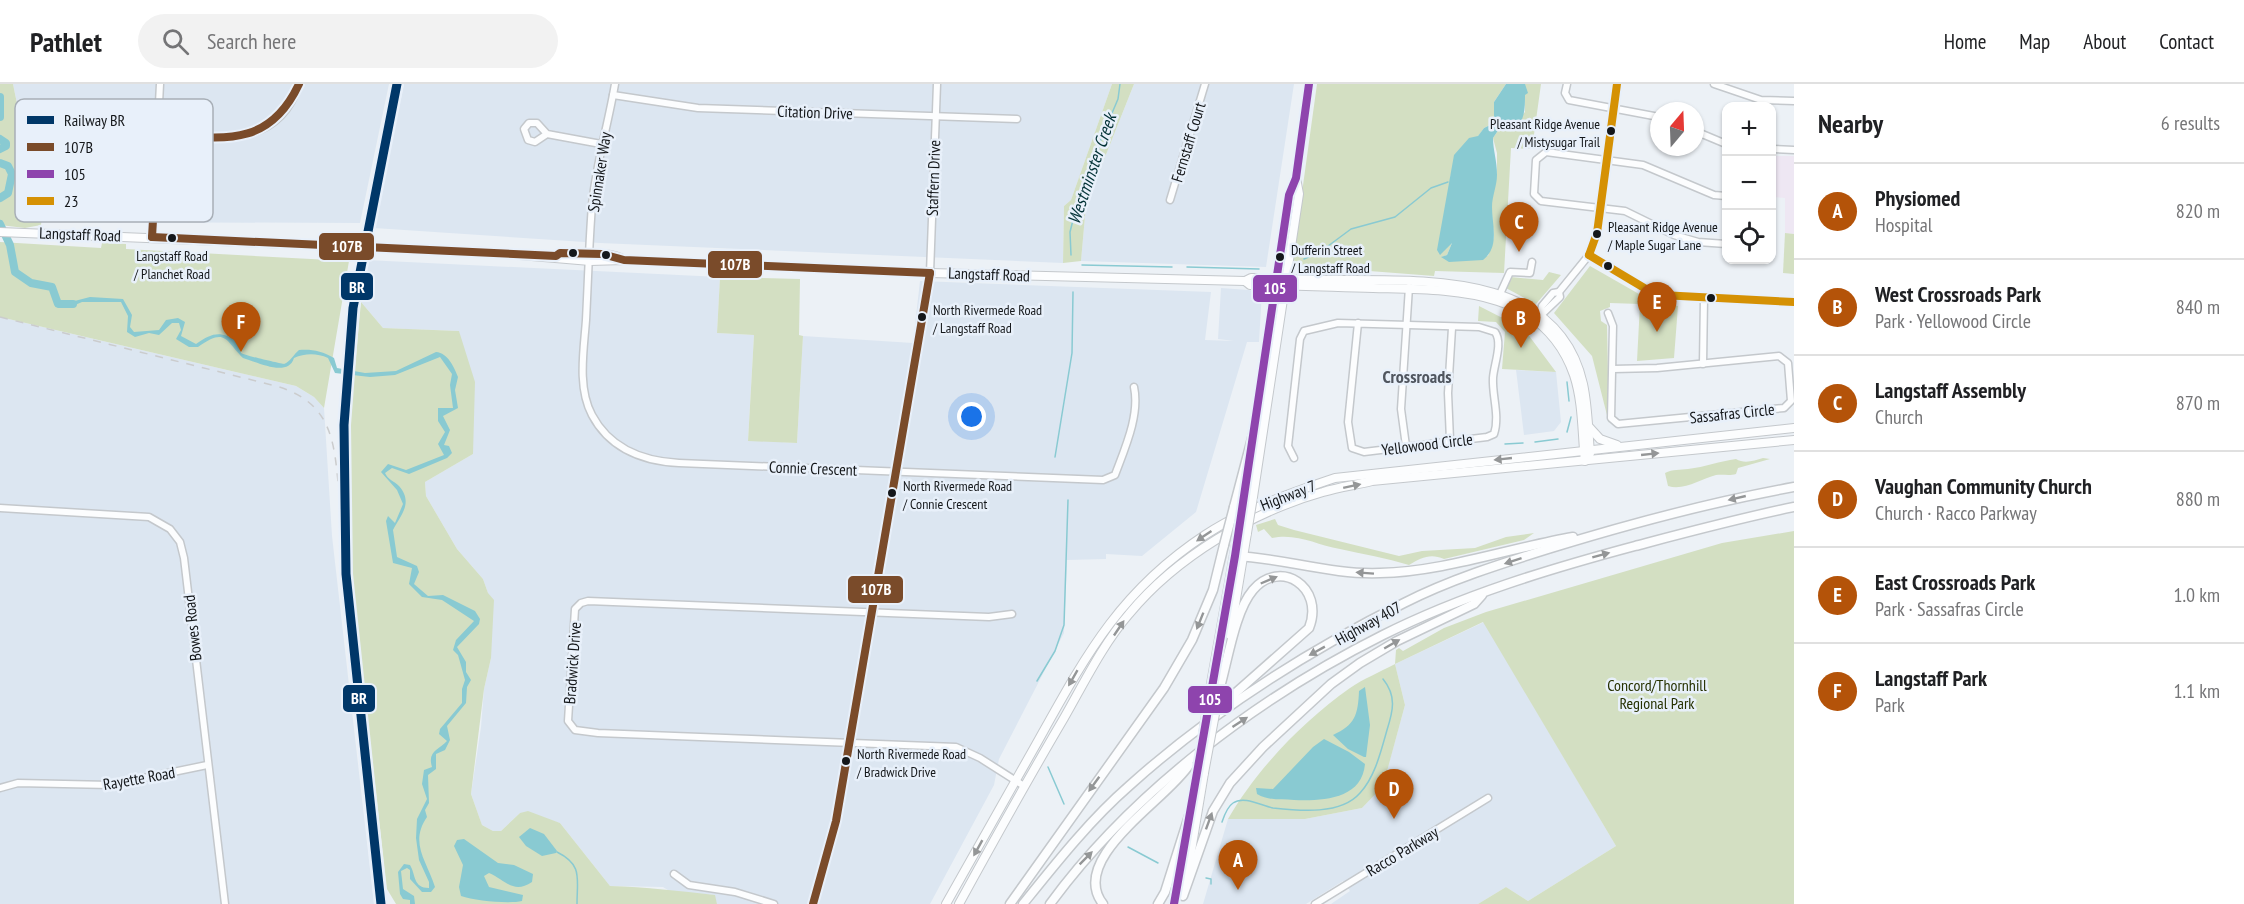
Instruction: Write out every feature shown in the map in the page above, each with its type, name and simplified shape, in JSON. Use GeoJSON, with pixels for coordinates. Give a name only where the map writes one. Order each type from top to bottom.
{"type":"FeatureCollection","features":[{"type":"Feature","properties":{"kind":"highway"},"geometry":{"type":"LineString","coordinates":[[1010,904],[1164,688],[1192,640],[1213,590],[1254,431]]}},
{"type":"Feature","properties":{"kind":"highway","name":"Highway 407"},"geometry":{"type":"LineString","coordinates":[[1023,904],[1064,853],[1128,787],[1193,734],[1286,668],[1405,602],[1487,569],[1609,530],[1741,496],[1794,487]]}},
{"type":"Feature","properties":{"kind":"highway","name":"Highway 407"},"geometry":{"type":"LineString","coordinates":[[1050,904],[1076,868],[1145,798],[1194,757],[1232,727],[1270,702],[1382,636],[1485,592],[1555,568],[1738,518],[1794,507]]}},
{"type":"Feature","properties":{"kind":"highway"},"geometry":{"type":"LineString","coordinates":[[1240,556],[1340,571],[1389,573],[1433,568],[1517,547],[1609,530]]}},
{"type":"Feature","properties":{"kind":"highway"},"geometry":{"type":"LineString","coordinates":[[1193,734],[1226,699],[1300,639],[1310,628],[1314,616],[1313,602],[1303,586],[1279,576],[1266,579],[1254,588],[1241,615],[1220,687]]}},
{"type":"Feature","properties":{"kind":"highway"},"geometry":{"type":"LineString","coordinates":[[1182,900],[1213,811],[1230,783],[1263,747],[1331,684],[1360,663],[1396,641],[1474,604],[1485,592]]}},
{"type":"Feature","properties":{"kind":"highway"},"geometry":{"type":"LineString","coordinates":[[1103,904],[1095,882],[1098,866],[1108,849],[1136,818],[1183,774],[1194,757]]}},
{"type":"Feature","properties":{"kind":"highway"},"geometry":{"type":"LineString","coordinates":[[1158,904],[1165,892],[1190,813]]}},
{"type":"Feature","properties":{"kind":"main road"},"geometry":{"type":"LineString","coordinates":[[1182,900],[1220,687],[1240,556],[1237,538],[1288,195],[1296,178],[1309,84]]}},
{"type":"Feature","properties":{"kind":"main road"},"geometry":{"type":"LineString","coordinates":[[1174,904],[1209,695],[1253,497],[1299,194],[1296,178]]}},
{"type":"Feature","properties":{"kind":"main road","name":"Langstaff Road"},"geometry":{"type":"LineString","coordinates":[[0,232],[556,256],[559,259],[590,257],[930,273],[1245,281],[1250,285],[1286,282],[1469,286],[1500,294],[1529,307],[1549,333],[1573,373],[1588,460]]}},
{"type":"Feature","properties":{"kind":"main road","name":"Langstaff Road"},"geometry":{"type":"LineString","coordinates":[[1409,286],[1484,296],[1508,304],[1554,329],[1570,352],[1583,383],[1589,427],[1587,450]]}},
{"type":"Feature","properties":{"kind":"main road"},"geometry":{"type":"LineString","coordinates":[[1589,427],[1604,442],[1624,447]]}},
{"type":"Feature","properties":{"kind":"main road","name":"Highway 7"},"geometry":{"type":"LineString","coordinates":[[946,904],[1086,656],[1120,607],[1164,565],[1221,525],[1263,504],[1335,478],[1794,428]]}},
{"type":"Feature","properties":{"kind":"main road","name":"Highway 7"},"geometry":{"type":"LineString","coordinates":[[959,904],[1096,661],[1128,614],[1165,579],[1209,544],[1261,516],[1323,492],[1372,482],[1794,440]]}},
{"type":"Feature","properties":{"kind":"street"},"geometry":{"type":"LineString","coordinates":[[159,99],[160,84]]}},
{"type":"Feature","properties":{"kind":"street"},"geometry":{"type":"LineString","coordinates":[[213,136],[233,137],[255,133],[268,127],[285,112],[299,84]]}},
{"type":"Feature","properties":{"kind":"street","name":"Spinnaker Way"},"geometry":{"type":"LineString","coordinates":[[590,257],[592,205],[601,144],[615,84]]}},
{"type":"Feature","properties":{"kind":"street","name":"Staffern Drive"},"geometry":{"type":"LineString","coordinates":[[813,904],[832,840],[930,273],[937,84]]}},
{"type":"Feature","properties":{"kind":"street","name":"Fernstaff Court"},"geometry":{"type":"LineString","coordinates":[[1170,200],[1205,84]]}},
{"type":"Feature","properties":{"kind":"street"},"geometry":{"type":"LineString","coordinates":[[1567,84],[1565,93],[1569,100],[1650,115]]}},
{"type":"Feature","properties":{"kind":"street"},"geometry":{"type":"LineString","coordinates":[[1537,318],[1542,306],[1553,293],[1559,292],[1588,255],[1597,233],[1617,84]]}},
{"type":"Feature","properties":{"kind":"street"},"geometry":{"type":"LineString","coordinates":[[1714,84],[1761,100],[1794,101]]}},
{"type":"Feature","properties":{"kind":"street","name":"Citation Drive"},"geometry":{"type":"LineString","coordinates":[[613,96],[698,108],[1017,119]]}},
{"type":"Feature","properties":{"kind":"street"},"geometry":{"type":"LineString","coordinates":[[547,134],[601,144]]}},
{"type":"Feature","properties":{"kind":"street"},"geometry":{"type":"LineString","coordinates":[[1704,135],[1722,142]]}},
{"type":"Feature","properties":{"kind":"street"},"geometry":{"type":"LineString","coordinates":[[1776,149],[1794,150]]}},
{"type":"Feature","properties":{"kind":"street"},"geometry":{"type":"LineString","coordinates":[[1722,196],[1714,195],[1643,165],[1546,152],[1536,160],[1534,186],[1537,199],[1547,203],[1625,211],[1682,238],[1722,244]]}},
{"type":"Feature","properties":{"kind":"street"},"geometry":{"type":"LineString","coordinates":[[153,237],[154,222]]}},
{"type":"Feature","properties":{"kind":"street"},"geometry":{"type":"LineString","coordinates":[[1588,255],[1651,292],[1704,298],[1794,302]]}},
{"type":"Feature","properties":{"kind":"street","name":"Connie Crescent"},"geometry":{"type":"LineString","coordinates":[[590,257],[583,383],[592,416],[603,432],[619,447],[641,457],[666,462],[1101,480],[1111,478],[1119,465],[1136,408],[1134,387]]}},
{"type":"Feature","properties":{"kind":"street"},"geometry":{"type":"LineString","coordinates":[[1500,294],[1510,272],[1530,273],[1532,262]]}},
{"type":"Feature","properties":{"kind":"street"},"geometry":{"type":"LineString","coordinates":[[1406,446],[1401,409],[1409,286]]}},
{"type":"Feature","properties":{"kind":"street"},"geometry":{"type":"LineString","coordinates":[[1703,364],[1704,298]]}},
{"type":"Feature","properties":{"kind":"street","name":"Sassafras Circle"},"geometry":{"type":"LineString","coordinates":[[1608,313],[1613,326],[1612,369],[1611,418],[1618,424],[1789,405],[1788,363],[1785,358],[1779,356],[1703,364],[1612,369]]}},
{"type":"Feature","properties":{"kind":"street","name":"Yellowood Circle"},"geometry":{"type":"LineString","coordinates":[[1294,458],[1289,450],[1289,436],[1302,334],[1319,326],[1358,323],[1489,328],[1498,338],[1493,379],[1496,426],[1494,434],[1488,437],[1364,452],[1352,448],[1347,422],[1358,323]]}},
{"type":"Feature","properties":{"kind":"street"},"geometry":{"type":"LineString","coordinates":[[1450,440],[1448,393],[1452,328]]}},
{"type":"Feature","properties":{"kind":"street","name":"Bowes Road"},"geometry":{"type":"LineString","coordinates":[[0,508],[141,516],[157,520],[176,535],[184,558],[225,904]]}},
{"type":"Feature","properties":{"kind":"street","name":"Bradwick Drive"},"geometry":{"type":"LineString","coordinates":[[1012,614],[989,617],[595,600],[580,603],[575,609],[568,721],[575,730],[956,747],[980,758],[1024,786]]}},
{"type":"Feature","properties":{"kind":"street","name":"Rayette Road"},"geometry":{"type":"LineString","coordinates":[[0,788],[18,783],[110,785],[207,765]]}},
{"type":"Feature","properties":{"kind":"street","name":"Racco Parkway"},"geometry":{"type":"LineString","coordinates":[[1315,904],[1488,798]]}},
{"type":"Feature","properties":{"kind":"street"},"geometry":{"type":"LineString","coordinates":[[674,874],[689,885],[735,892],[774,904]]}},
{"type":"Feature","properties":{"kind":"shaded area"},"geometry":{"type":"Polygon","coordinates":[[[13,84],[389,84],[360,223],[81,222],[213,222],[213,99],[16,99],[13,84]]]}},
{"type":"Feature","properties":{"kind":"shaded area"},"geometry":{"type":"Polygon","coordinates":[[[404,84],[1112,84],[1071,200],[1064,206],[1063,263],[600,243],[374,228],[404,84]]]}},
{"type":"Feature","properties":{"kind":"shaded area"},"geometry":{"type":"Polygon","coordinates":[[[1134,84],[1294,84],[1266,267],[1081,261],[1086,205],[1134,84]]]}},
{"type":"Feature","properties":{"kind":"shaded area"},"geometry":{"type":"Polygon","coordinates":[[[1776,156],[1794,156],[1794,234],[1785,233],[1785,198],[1776,197],[1776,156]]]}},
{"type":"Feature","properties":{"kind":"shaded area"},"geometry":{"type":"Polygon","coordinates":[[[366,260],[720,277],[717,333],[754,335],[748,440],[797,443],[803,336],[913,343],[920,281],[1211,292],[1205,340],[1234,341],[1218,339],[1221,288],[1262,291],[1259,342],[1247,342],[1196,512],[1142,556],[1106,554],[1106,559],[1067,560],[1064,633],[999,759],[994,785],[930,904],[717,904],[714,895],[671,892],[663,887],[610,886],[560,823],[520,813],[501,831],[493,831],[482,825],[471,794],[484,689],[491,658],[488,593],[483,579],[457,549],[426,496],[425,482],[473,454],[459,331],[383,328],[361,302],[366,260]]]}},
{"type":"Feature","properties":{"kind":"shaded area"},"geometry":{"type":"Polygon","coordinates":[[[0,317],[296,386],[314,397],[324,408],[332,536],[374,904],[0,904],[0,317]]]}},
{"type":"Feature","properties":{"kind":"shaded area"},"geometry":{"type":"Polygon","coordinates":[[[1516,370],[1556,372],[1561,422],[1554,431],[1524,435],[1516,370]]]}},
{"type":"Feature","properties":{"kind":"shaded area"},"geometry":{"type":"Polygon","coordinates":[[[1484,622],[1616,846],[1528,901],[1506,887],[1478,904],[1331,904],[1350,891],[1343,881],[1306,904],[1203,904],[1228,819],[1305,819],[1362,808],[1383,785],[1405,705],[1395,664],[1484,622]]]}},
{"type":"Feature","properties":{"kind":"green space"},"geometry":{"type":"Polygon","coordinates":[[[0,84],[13,84],[16,99],[15,222],[41,222],[41,225],[25,228],[0,225],[0,84]]]}},
{"type":"Feature","properties":{"kind":"green space"},"geometry":{"type":"Polygon","coordinates":[[[1112,84],[1134,84],[1086,205],[1081,261],[1063,263],[1064,206],[1071,200],[1112,84]]]}},
{"type":"Feature","properties":{"kind":"green space"},"geometry":{"type":"Polygon","coordinates":[[[1317,84],[1506,84],[1494,102],[1494,123],[1484,128],[1451,174],[1442,233],[1449,245],[1452,243],[1447,255],[1442,257],[1488,256],[1494,237],[1491,204],[1497,173],[1497,153],[1493,138],[1501,126],[1510,129],[1525,112],[1525,84],[1541,84],[1532,149],[1511,148],[1504,273],[1435,271],[1434,276],[1292,265],[1317,84]]]}},
{"type":"Feature","properties":{"kind":"green space"},"geometry":{"type":"Polygon","coordinates":[[[1785,233],[1794,234],[1794,274],[1783,273],[1785,233]]]}},
{"type":"Feature","properties":{"kind":"green space"},"geometry":{"type":"Polygon","coordinates":[[[0,242],[101,248],[102,243],[126,244],[126,249],[349,261],[324,408],[314,397],[296,386],[0,317],[0,242]]]}},
{"type":"Feature","properties":{"kind":"green space"},"geometry":{"type":"Polygon","coordinates":[[[1590,266],[1653,302],[1678,306],[1674,358],[1637,361],[1640,304],[1610,303],[1610,307],[1600,311],[1601,321],[1607,325],[1609,423],[1592,356],[1554,313],[1590,266]]]}},
{"type":"Feature","properties":{"kind":"green space"},"geometry":{"type":"Polygon","coordinates":[[[1549,272],[1561,275],[1536,304],[1504,287],[1510,277],[1543,280],[1549,272]]]}},
{"type":"Feature","properties":{"kind":"green space"},"geometry":{"type":"Polygon","coordinates":[[[720,277],[800,279],[799,335],[803,336],[797,443],[748,441],[754,335],[717,333],[720,277]]]}},
{"type":"Feature","properties":{"kind":"green space"},"geometry":{"type":"Polygon","coordinates":[[[361,302],[383,328],[459,331],[475,382],[473,454],[425,482],[426,496],[457,549],[483,579],[488,593],[494,600],[491,658],[484,689],[471,794],[482,825],[493,831],[501,831],[520,813],[528,811],[560,823],[610,886],[715,895],[717,904],[396,904],[387,889],[346,530],[346,464],[361,302]]]}},
{"type":"Feature","properties":{"kind":"green space"},"geometry":{"type":"Polygon","coordinates":[[[1479,306],[1524,329],[1556,372],[1502,369],[1505,332],[1496,322],[1478,321],[1479,306]]]}},
{"type":"Feature","properties":{"kind":"green space"},"geometry":{"type":"Polygon","coordinates":[[[1763,458],[1770,459],[1738,468],[1736,474],[1716,475],[1680,487],[1668,486],[1665,473],[1736,459],[1746,462],[1763,458]]]}},
{"type":"Feature","properties":{"kind":"green space"},"geometry":{"type":"Polygon","coordinates":[[[1275,519],[1278,525],[1294,530],[1399,556],[1422,551],[1475,548],[1506,537],[1534,533],[1524,540],[1444,559],[1434,556],[1426,557],[1409,565],[1299,538],[1272,538],[1264,529],[1258,532],[1256,525],[1275,519]]]}},
{"type":"Feature","properties":{"kind":"green space","name":"Concord/Thornhill Regional Park"},"geometry":{"type":"Polygon","coordinates":[[[1794,531],[1794,904],[1478,904],[1506,887],[1528,901],[1616,846],[1483,622],[1395,664],[1396,650],[1399,648],[1403,651],[1444,628],[1486,612],[1722,543],[1794,531]]]}},
{"type":"Feature","properties":{"kind":"green space"},"geometry":{"type":"Polygon","coordinates":[[[1395,664],[1405,705],[1383,786],[1362,808],[1305,819],[1228,819],[1253,782],[1298,731],[1350,688],[1395,664]]]}},
{"type":"Feature","properties":{"kind":"water"},"geometry":{"type":"Polygon","coordinates":[[[1506,84],[1525,84],[1528,93],[1525,95],[1524,114],[1518,126],[1514,129],[1501,126],[1493,138],[1497,175],[1492,203],[1494,235],[1492,249],[1483,260],[1449,262],[1441,257],[1447,255],[1452,243],[1440,255],[1437,250],[1454,155],[1469,138],[1478,136],[1484,128],[1494,123],[1494,102],[1506,84]]]}},
{"type":"Feature","properties":{"kind":"water"},"geometry":{"type":"Polygon","coordinates":[[[90,297],[123,299],[132,315],[130,327],[134,332],[159,330],[166,320],[178,318],[185,322],[181,336],[196,344],[212,335],[221,334],[238,341],[241,353],[282,364],[288,362],[299,350],[313,350],[334,358],[337,368],[365,373],[396,371],[436,352],[444,355],[452,365],[458,377],[455,390],[458,408],[443,416],[450,430],[444,445],[449,446],[452,453],[447,458],[409,474],[392,468],[385,473],[399,486],[405,498],[406,504],[393,530],[397,557],[417,566],[419,572],[414,584],[428,596],[443,595],[475,611],[480,619],[479,624],[457,647],[466,662],[466,672],[471,680],[467,687],[466,703],[447,726],[450,740],[445,750],[436,754],[436,769],[428,775],[429,803],[425,810],[427,817],[422,826],[420,844],[435,887],[431,892],[422,892],[410,879],[410,870],[407,868],[401,871],[403,889],[414,896],[415,904],[410,904],[410,900],[403,899],[400,894],[398,872],[404,864],[410,865],[420,886],[429,888],[429,882],[419,860],[416,838],[417,819],[427,799],[422,784],[424,770],[432,767],[432,754],[447,741],[439,734],[440,729],[462,703],[462,689],[465,680],[458,655],[453,650],[456,640],[474,621],[442,600],[422,597],[409,584],[412,568],[393,563],[386,521],[388,516],[395,523],[403,504],[397,490],[381,472],[388,464],[406,470],[444,455],[438,444],[445,432],[438,421],[438,408],[453,408],[450,385],[452,374],[440,357],[395,375],[370,377],[335,373],[328,358],[315,354],[294,358],[291,364],[285,367],[272,367],[243,358],[228,341],[220,337],[198,347],[189,347],[176,339],[181,330],[179,323],[172,323],[159,335],[149,333],[135,337],[127,332],[128,316],[121,302],[82,302],[68,308],[63,304],[90,297]]]}},
{"type":"Feature","properties":{"kind":"water"},"geometry":{"type":"Polygon","coordinates":[[[1365,687],[1370,725],[1366,757],[1364,757],[1348,749],[1333,735],[1351,723],[1358,707],[1359,691],[1365,687]]]}},
{"type":"Feature","properties":{"kind":"water"},"geometry":{"type":"Polygon","coordinates":[[[1324,739],[1349,752],[1365,764],[1362,776],[1356,785],[1328,799],[1275,799],[1257,794],[1256,788],[1273,789],[1313,747],[1324,739]]]}},
{"type":"Feature","properties":{"kind":"water"},"geometry":{"type":"Polygon","coordinates":[[[530,828],[544,834],[557,851],[556,853],[542,856],[526,846],[519,837],[530,828]]]}},
{"type":"Feature","properties":{"kind":"water"},"geometry":{"type":"Polygon","coordinates":[[[464,839],[498,863],[514,865],[533,874],[532,882],[519,887],[509,885],[489,873],[484,876],[489,887],[523,895],[522,901],[492,902],[461,896],[459,887],[463,865],[454,846],[457,840],[464,839]]]}},
{"type":"Feature","properties":{"kind":"waterway","name":"Westminster Creek"},"geometry":{"type":"LineString","coordinates":[[1071,255],[1070,232],[1079,196],[1093,172],[1101,139],[1118,99],[1120,84]]}},
{"type":"Feature","properties":{"kind":"waterway"},"geometry":{"type":"LineString","coordinates":[[0,97],[0,117]]}},
{"type":"Feature","properties":{"kind":"waterway"},"geometry":{"type":"LineString","coordinates":[[0,139],[6,143],[6,146],[0,149]]}},
{"type":"Feature","properties":{"kind":"waterway"},"geometry":{"type":"LineString","coordinates":[[0,163],[8,166],[12,174],[8,193],[0,198]]}},
{"type":"Feature","properties":{"kind":"waterway"},"geometry":{"type":"LineString","coordinates":[[1304,259],[1320,252],[1351,229],[1395,217],[1431,188],[1448,182]]}},
{"type":"Feature","properties":{"kind":"waterway"},"geometry":{"type":"LineString","coordinates":[[0,224],[10,245],[15,272],[31,283],[52,287],[58,304],[73,304]]}},
{"type":"Feature","properties":{"kind":"waterway"},"geometry":{"type":"LineString","coordinates":[[1082,265],[1172,267]]}},
{"type":"Feature","properties":{"kind":"waterway"},"geometry":{"type":"LineString","coordinates":[[1187,267],[1259,269]]}},
{"type":"Feature","properties":{"kind":"waterway","name":"Westminster Creek"},"geometry":{"type":"LineString","coordinates":[[1055,457],[1072,353],[1073,292]]}},
{"type":"Feature","properties":{"kind":"waterway"},"geometry":{"type":"LineString","coordinates":[[1567,382],[1569,401]]}},
{"type":"Feature","properties":{"kind":"waterway"},"geometry":{"type":"LineString","coordinates":[[1567,432],[1571,417]]}},
{"type":"Feature","properties":{"kind":"waterway"},"geometry":{"type":"LineString","coordinates":[[1535,442],[1558,439]]}},
{"type":"Feature","properties":{"kind":"waterway"},"geometry":{"type":"LineString","coordinates":[[1505,444],[1523,443]]}},
{"type":"Feature","properties":{"kind":"waterway","name":"Westminster Creek"},"geometry":{"type":"LineString","coordinates":[[1037,681],[1055,651],[1064,625],[1068,500]]}},
{"type":"Feature","properties":{"kind":"waterway"},"geometry":{"type":"LineString","coordinates":[[1222,822],[1229,807],[1237,801],[1248,801],[1273,808],[1320,810],[1342,805],[1360,793],[1377,763],[1391,716],[1392,698],[1383,679]]}},
{"type":"Feature","properties":{"kind":"waterway","name":"Westminster Creek"},"geometry":{"type":"LineString","coordinates":[[1048,767],[1064,804]]}},
{"type":"Feature","properties":{"kind":"waterway","name":"Westminster Creek"},"geometry":{"type":"LineString","coordinates":[[1128,847],[1158,863]]}},
{"type":"Feature","properties":{"kind":"waterway"},"geometry":{"type":"LineString","coordinates":[[557,852],[575,867],[578,880],[577,904]]}},
{"type":"Feature","properties":{"kind":"waterway","name":"Westminster Creek"},"geometry":{"type":"LineString","coordinates":[[1206,878],[1211,879],[1211,884]]}},
{"type":"Feature","properties":{"kind":"railway"},"geometry":{"type":"LineString","coordinates":[[0,317],[276,386],[296,394],[311,404],[329,431],[336,464],[340,502]]}},
{"type":"Feature","properties":{"kind":"rail line","name":"BR"},"geometry":{"type":"LineString","coordinates":[[381,904],[346,574],[344,425],[353,308],[397,84]]}},
{"type":"Feature","properties":{"kind":"transit line","name":"107B"},"geometry":{"type":"LineString","coordinates":[[213,137],[240,135],[257,130],[273,120],[287,105],[299,84]]}},
{"type":"Feature","properties":{"kind":"transit line","name":"105"},"geometry":{"type":"LineString","coordinates":[[1174,904],[1235,556],[1289,195],[1296,178],[1309,84]]}},
{"type":"Feature","properties":{"kind":"transit line","name":"23"},"geometry":{"type":"LineString","coordinates":[[1589,255],[1597,233],[1617,84]]}},
{"type":"Feature","properties":{"kind":"transit line","name":"107B"},"geometry":{"type":"LineString","coordinates":[[152,237],[153,222]]}},
{"type":"Feature","properties":{"kind":"transit line","name":"107B"},"geometry":{"type":"LineString","coordinates":[[152,237],[556,256],[560,253],[602,254],[624,260],[930,273]]}},
{"type":"Feature","properties":{"kind":"transit line","name":"23"},"geometry":{"type":"LineString","coordinates":[[1589,255],[1651,292],[1661,295],[1794,302]]}},
{"type":"Feature","properties":{"kind":"transit line","name":"107B"},"geometry":{"type":"LineString","coordinates":[[813,904],[836,821],[930,273]]}},
{"type":"Feature","properties":{"kind":"place","name":"Pleasant Ridge Avenue / Mistysugar Trail"},"geometry":{"type":"Point","coordinates":[1611,131]}},
{"type":"Feature","properties":{"kind":"place","name":"Pleasant Ridge Avenue / Maple Sugar Lane"},"geometry":{"type":"Point","coordinates":[1597,234]}},
{"type":"Feature","properties":{"kind":"place","name":"Langstaff Road / Planchet Road"},"geometry":{"type":"Point","coordinates":[172,238]}},
{"type":"Feature","properties":{"kind":"place","name":"Langstaff Assembly"},"geometry":{"type":"Point","coordinates":[1519,252]}},
{"type":"Feature","properties":{"kind":"place","name":"Dufferin Street / Langstaff Road"},"geometry":{"type":"Point","coordinates":[1280,257]}},
{"type":"Feature","properties":{"kind":"place","name":"North Rivermede Road / Langstaff Road"},"geometry":{"type":"Point","coordinates":[922,317]}},
{"type":"Feature","properties":{"kind":"place","name":"East Crossroads Park"},"geometry":{"type":"Point","coordinates":[1657,332]}},
{"type":"Feature","properties":{"kind":"place","name":"West Crossroads Park"},"geometry":{"type":"Point","coordinates":[1521,348]}},
{"type":"Feature","properties":{"kind":"place","name":"Langstaff Park"},"geometry":{"type":"Point","coordinates":[241,352]}},
{"type":"Feature","properties":{"kind":"place","name":"North Rivermede Road / Connie Crescent"},"geometry":{"type":"Point","coordinates":[892,493]}},
{"type":"Feature","properties":{"kind":"place","name":"North Rivermede Road / Bradwick Drive"},"geometry":{"type":"Point","coordinates":[846,761]}},
{"type":"Feature","properties":{"kind":"place","name":"Vaughan Community Church"},"geometry":{"type":"Point","coordinates":[1394,819]}},
{"type":"Feature","properties":{"kind":"place","name":"Physiomed"},"geometry":{"type":"Point","coordinates":[1238,890]}},
{"type":"Feature","properties":{"kind":"district","name":"Crossroads"},"geometry":{"type":"Point","coordinates":[1417,377]}}]}
